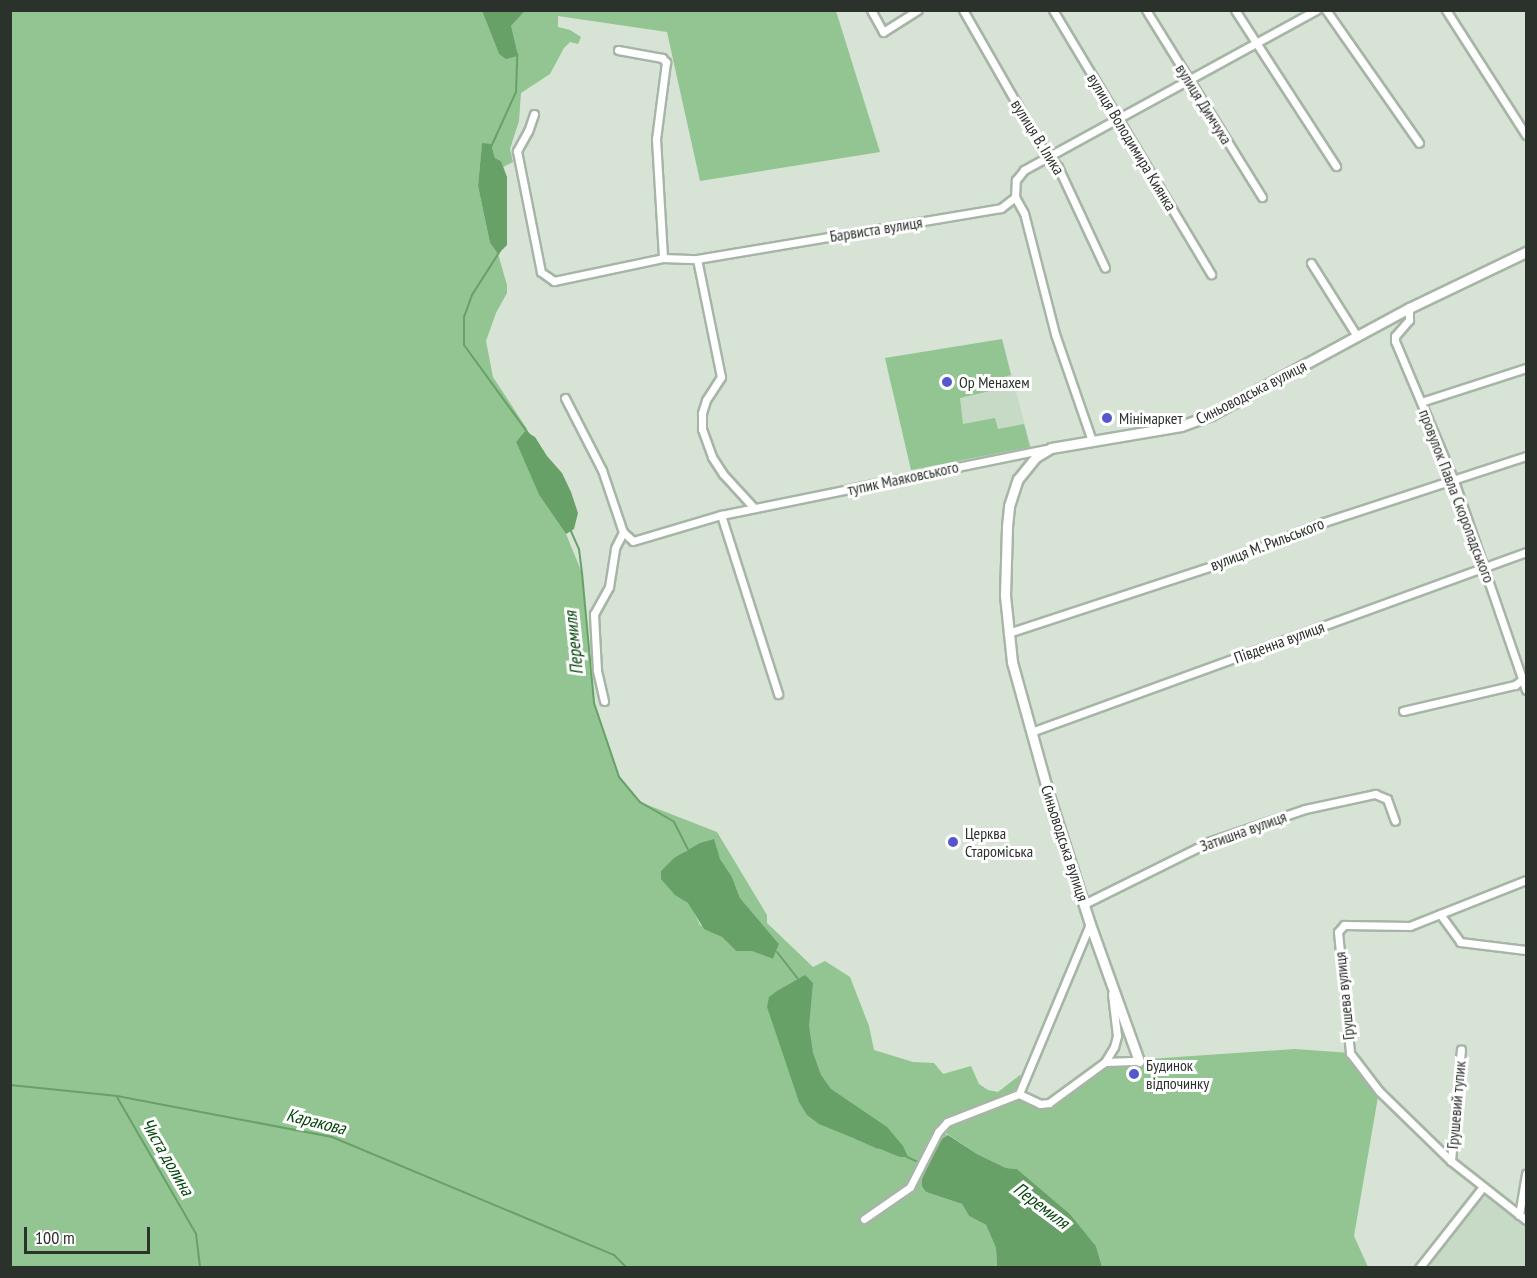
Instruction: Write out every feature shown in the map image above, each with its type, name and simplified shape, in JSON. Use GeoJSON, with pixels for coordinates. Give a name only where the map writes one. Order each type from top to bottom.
{"type":"FeatureCollection","features":[{"type":"Feature","properties":{"kind":"street"},"geometry":{"type":"LineString","coordinates":[[871,10],[883,32],[918,10]]}},
{"type":"Feature","properties":{"kind":"street","name":"вулиця В. Ілика"},"geometry":{"type":"LineString","coordinates":[[963,10],[1058,167],[1083,216],[1105,268]]}},
{"type":"Feature","properties":{"kind":"street","name":"вулиця Володимира Киянка"},"geometry":{"type":"LineString","coordinates":[[1053,10],[1211,274]]}},
{"type":"Feature","properties":{"kind":"street","name":"вулиця Димчука"},"geometry":{"type":"LineString","coordinates":[[1146,10],[1262,197]]}},
{"type":"Feature","properties":{"kind":"street"},"geometry":{"type":"LineString","coordinates":[[1235,10],[1336,166]]}},
{"type":"Feature","properties":{"kind":"street"},"geometry":{"type":"LineString","coordinates":[[1092,441],[1055,334],[1024,213],[1015,197],[1019,175],[1316,10]]}},
{"type":"Feature","properties":{"kind":"street"},"geometry":{"type":"LineString","coordinates":[[1326,10],[1419,143]]}},
{"type":"Feature","properties":{"kind":"street"},"geometry":{"type":"LineString","coordinates":[[1446,10],[1527,135]]}},
{"type":"Feature","properties":{"kind":"street"},"geometry":{"type":"LineString","coordinates":[[618,50],[662,57],[666,62],[656,139],[663,258]]}},
{"type":"Feature","properties":{"kind":"street","name":"Барвиста вулиця"},"geometry":{"type":"LineString","coordinates":[[534,114],[517,151],[541,272],[554,281],[663,258],[697,259],[1001,208],[1015,197]]}},
{"type":"Feature","properties":{"kind":"street","name":"Синьоводська вулиця"},"geometry":{"type":"LineString","coordinates":[[1105,1062],[1139,1061],[1090,924],[1012,662],[1005,595],[1008,506],[1018,479],[1036,458],[1051,448],[1181,426],[1202,419],[1409,308],[1527,252]]}},
{"type":"Feature","properties":{"kind":"street"},"geometry":{"type":"LineString","coordinates":[[697,259],[721,376],[706,400],[702,413],[702,429],[717,465],[754,508]]}},
{"type":"Feature","properties":{"kind":"street"},"geometry":{"type":"LineString","coordinates":[[1311,263],[1357,336]]}},
{"type":"Feature","properties":{"kind":"street","name":"провулок Павла Скоропадського"},"geometry":{"type":"LineString","coordinates":[[1409,308],[1409,320],[1395,336],[1395,341],[1454,481],[1525,678],[1527,690]]}},
{"type":"Feature","properties":{"kind":"street"},"geometry":{"type":"LineString","coordinates":[[1421,402],[1527,368]]}},
{"type":"Feature","properties":{"kind":"street"},"geometry":{"type":"LineString","coordinates":[[565,398],[602,470],[623,532],[615,548],[609,587],[594,614],[597,670],[604,701]]}},
{"type":"Feature","properties":{"kind":"street","name":"тупик Маяковського"},"geometry":{"type":"LineString","coordinates":[[623,532],[633,541],[722,515],[1051,448]]}},
{"type":"Feature","properties":{"kind":"street","name":"вулиця М. Рильського"},"geometry":{"type":"LineString","coordinates":[[1008,633],[1215,565],[1324,522],[1527,456]]}},
{"type":"Feature","properties":{"kind":"street"},"geometry":{"type":"LineString","coordinates":[[722,515],[778,694]]}},
{"type":"Feature","properties":{"kind":"street","name":"Південна вулиця"},"geometry":{"type":"LineString","coordinates":[[1031,732],[1527,552]]}},
{"type":"Feature","properties":{"kind":"street"},"geometry":{"type":"LineString","coordinates":[[1402,711],[1515,685],[1525,678]]}},
{"type":"Feature","properties":{"kind":"street","name":"Затишна вулиця"},"geometry":{"type":"LineString","coordinates":[[1084,904],[1211,841],[1305,809],[1375,794],[1388,799],[1395,821]]}},
{"type":"Feature","properties":{"kind":"street","name":"Грушева вулиця"},"geometry":{"type":"LineString","coordinates":[[1527,880],[1491,892],[1410,926],[1344,925],[1338,932],[1350,1053],[1379,1091],[1451,1161],[1482,1188],[1527,1220]]}},
{"type":"Feature","properties":{"kind":"street"},"geometry":{"type":"LineString","coordinates":[[1440,914],[1460,942],[1527,950]]}},
{"type":"Feature","properties":{"kind":"street"},"geometry":{"type":"LineString","coordinates":[[864,1219],[910,1187],[938,1132],[947,1122],[1019,1094],[1090,924]]}},
{"type":"Feature","properties":{"kind":"street","name":"Синьоводська вулиця"},"geometry":{"type":"LineString","coordinates":[[1105,1062],[1114,1047],[1117,1036],[1110,983]]}},
{"type":"Feature","properties":{"kind":"street","name":"Грушевий тупик"},"geometry":{"type":"LineString","coordinates":[[1451,1161],[1461,1050]]}},
{"type":"Feature","properties":{"kind":"street"},"geometry":{"type":"LineString","coordinates":[[1019,1094],[1040,1104],[1049,1103],[1105,1062]]}},
{"type":"Feature","properties":{"kind":"street"},"geometry":{"type":"LineString","coordinates":[[1519,1215],[1527,1174]]}},
{"type":"Feature","properties":{"kind":"street"},"geometry":{"type":"LineString","coordinates":[[1419,1268],[1482,1188]]}},
{"type":"Feature","properties":{"kind":"shaded area"},"geometry":{"type":"Polygon","coordinates":[[[10,11],[482,11],[499,54],[511,26],[525,11],[836,11],[880,152],[700,181],[667,32],[558,16],[558,27],[570,30],[581,37],[578,44],[570,42],[564,48],[550,74],[521,93],[519,121],[510,149],[513,162],[503,167],[501,161],[495,158],[491,144],[482,144],[478,186],[490,243],[498,254],[507,285],[507,293],[496,313],[486,341],[493,377],[527,429],[516,442],[539,495],[566,534],[582,573],[594,703],[619,777],[640,802],[717,832],[767,915],[767,923],[813,967],[825,961],[850,977],[869,1026],[874,1050],[913,1062],[934,1063],[943,1074],[971,1066],[979,1084],[988,1090],[998,1092],[1020,1075],[1026,1077],[1019,1094],[1043,1105],[1105,1062],[1295,1049],[1350,1053],[1379,1091],[1354,1236],[1368,1267],[1102,1267],[1096,1246],[1070,1214],[1017,1169],[1006,1168],[977,1154],[940,1129],[935,1138],[943,1134],[948,1135],[940,1140],[922,1179],[926,1192],[962,1204],[969,1216],[986,1225],[996,1248],[997,1267],[11,1267],[10,11]],[[688,849],[661,871],[691,906],[700,925],[722,937],[736,951],[752,950],[773,959],[779,944],[740,898],[732,877],[719,859],[688,849]]]}},
{"type":"Feature","properties":{"kind":"shaded area"},"geometry":{"type":"Polygon","coordinates":[[[1002,339],[1031,447],[916,478],[887,370],[1002,339]]]}},
{"type":"Feature","properties":{"kind":"shaded area"},"geometry":{"type":"Polygon","coordinates":[[[1002,339],[1011,375],[989,381],[990,391],[960,398],[963,424],[995,418],[998,429],[1024,424],[1030,447],[911,470],[885,358],[1002,339]]]}},
{"type":"Feature","properties":{"kind":"shaded area"},"geometry":{"type":"Polygon","coordinates":[[[1482,1188],[1526,1220],[1526,1267],[1419,1268],[1482,1188]]]}},
{"type":"Feature","properties":{"kind":"water"},"geometry":{"type":"Polygon","coordinates":[[[482,11],[525,11],[511,26],[518,56],[506,59],[499,54],[482,11]]]}},
{"type":"Feature","properties":{"kind":"water"},"geometry":{"type":"Polygon","coordinates":[[[482,143],[491,144],[495,158],[501,161],[507,177],[507,245],[498,254],[490,243],[478,186],[482,143]]]}},
{"type":"Feature","properties":{"kind":"water"},"geometry":{"type":"Polygon","coordinates":[[[525,431],[535,437],[547,456],[562,473],[571,492],[578,513],[574,529],[566,534],[539,495],[516,442],[525,431]]]}},
{"type":"Feature","properties":{"kind":"water"},"geometry":{"type":"Polygon","coordinates":[[[714,839],[720,859],[732,877],[740,898],[779,944],[773,959],[752,951],[736,951],[722,937],[704,929],[688,903],[675,895],[661,879],[661,871],[674,858],[700,843],[714,839]]]}},
{"type":"Feature","properties":{"kind":"water"},"geometry":{"type":"Polygon","coordinates":[[[805,975],[813,983],[809,1026],[813,1053],[821,1075],[831,1089],[887,1127],[903,1146],[908,1157],[900,1157],[819,1124],[807,1115],[799,1102],[767,1007],[769,997],[805,975]]]}},
{"type":"Feature","properties":{"kind":"water"},"geometry":{"type":"Polygon","coordinates":[[[948,1135],[977,1154],[1006,1168],[1017,1169],[1070,1214],[1096,1246],[1102,1267],[997,1267],[996,1248],[986,1225],[969,1216],[962,1204],[926,1192],[922,1186],[922,1179],[940,1140],[948,1135]]]}},
{"type":"Feature","properties":{"kind":"waterway","name":"Перемиля"},"geometry":{"type":"LineString","coordinates":[[491,147],[516,92],[517,54]]}},
{"type":"Feature","properties":{"kind":"waterway","name":"Перемиля"},"geometry":{"type":"LineString","coordinates":[[500,251],[472,295],[464,317],[464,345],[530,436]]}},
{"type":"Feature","properties":{"kind":"waterway","name":"Перемиля"},"geometry":{"type":"LineString","coordinates":[[570,529],[579,549],[594,703],[619,777],[640,802],[674,822],[689,851]]}},
{"type":"Feature","properties":{"kind":"waterway","name":"Перемиля"},"geometry":{"type":"LineString","coordinates":[[777,952],[797,978]]}},
{"type":"Feature","properties":{"kind":"waterway","name":"Каракова"},"geometry":{"type":"LineString","coordinates":[[10,1085],[117,1096],[332,1137],[614,1255],[627,1268]]}},
{"type":"Feature","properties":{"kind":"waterway","name":"Чиста долина"},"geometry":{"type":"LineString","coordinates":[[117,1097],[196,1234],[200,1268]]}},
{"type":"Feature","properties":{"kind":"waterway","name":"Перемиля"},"geometry":{"type":"LineString","coordinates":[[856,1138],[878,1148]]}},
{"type":"Feature","properties":{"kind":"waterway","name":"Перемиля"},"geometry":{"type":"LineString","coordinates":[[907,1157],[916,1161]]}},
{"type":"Feature","properties":{"kind":"place","name":"Ор Менахем"},"geometry":{"type":"Point","coordinates":[947,382]}},
{"type":"Feature","properties":{"kind":"place","name":"Мінімаркет"},"geometry":{"type":"Point","coordinates":[1107,418]}},
{"type":"Feature","properties":{"kind":"place","name":"Церква Староміська"},"geometry":{"type":"Point","coordinates":[953,842]}},
{"type":"Feature","properties":{"kind":"place","name":"Будинок відпочинку"},"geometry":{"type":"Point","coordinates":[1134,1074]}}]}
